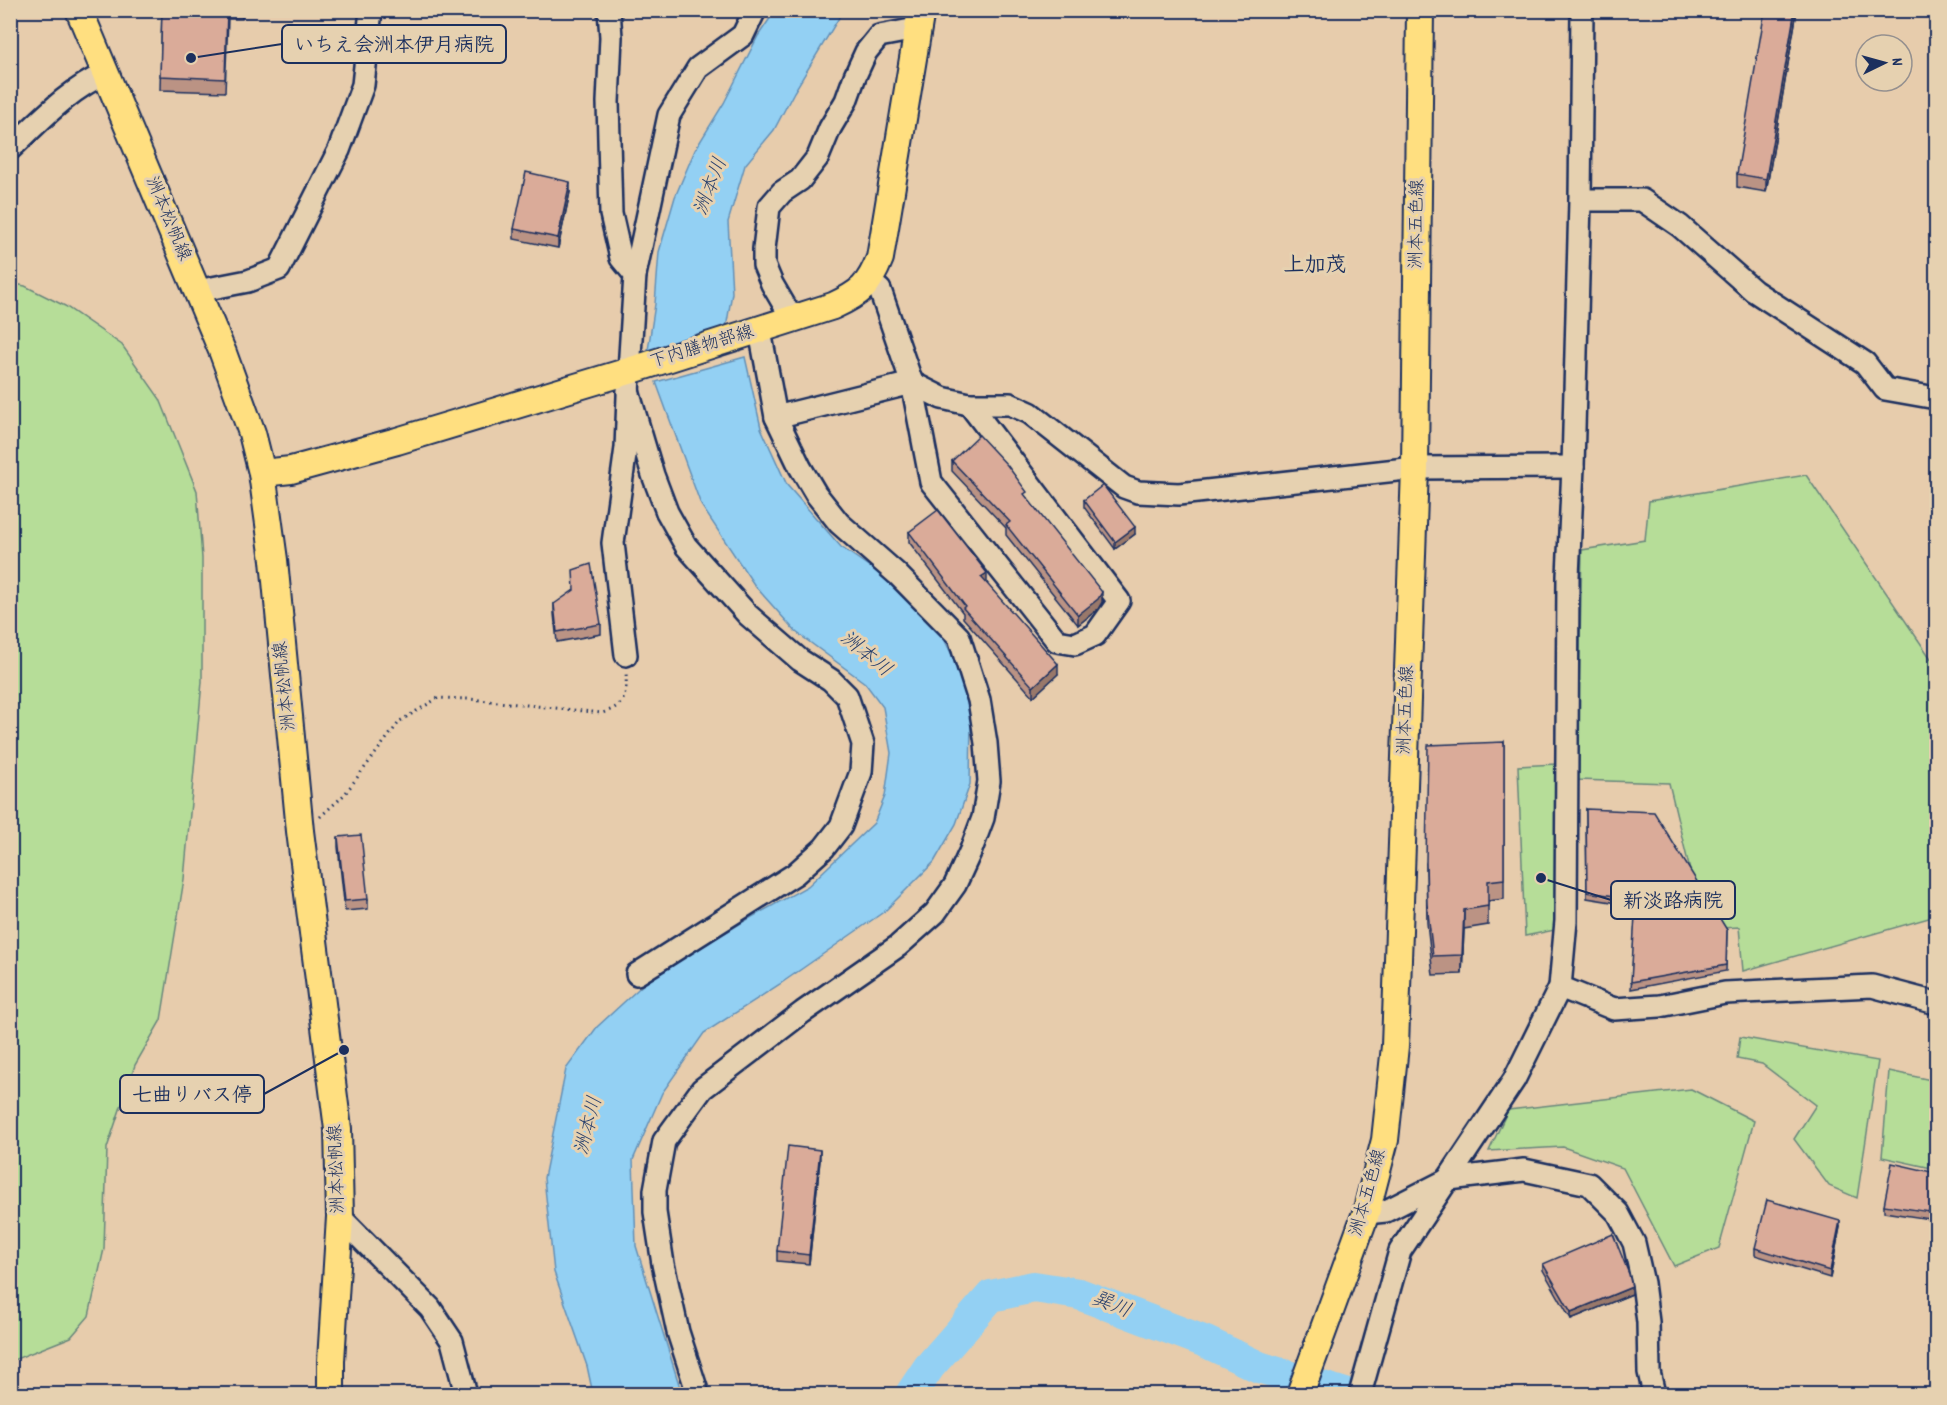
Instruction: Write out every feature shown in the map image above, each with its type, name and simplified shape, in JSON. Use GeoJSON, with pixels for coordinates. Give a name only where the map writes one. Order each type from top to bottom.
{"type":"FeatureCollection","features":[{"type":"Feature","properties":{"kind":"main road","name":"洲本松帆線"},"geometry":{"type":"LineString","coordinates":[[79,10],[238,391],[262,473],[274,560],[300,831],[339,1129],[340,1217],[331,1395]]}},
{"type":"Feature","properties":{"kind":"main road","name":"洲本五色線"},"geometry":{"type":"LineString","coordinates":[[1300,1395],[1366,1213],[1385,1140],[1395,1046],[1415,468],[1420,10]]}},
{"type":"Feature","properties":{"kind":"main road"},"geometry":{"type":"LineString","coordinates":[[870,282],[880,258],[885,234],[918,20]]}},
{"type":"Feature","properties":{"kind":"main road","name":"下内膳物部線"},"geometry":{"type":"LineString","coordinates":[[262,473],[291,470],[635,376],[852,297],[870,282]]}},
{"type":"Feature","properties":{"kind":"street"},"geometry":{"type":"LineString","coordinates":[[197,291],[248,280],[279,268],[339,150],[363,85],[371,10]]}},
{"type":"Feature","properties":{"kind":"street"},"geometry":{"type":"LineString","coordinates":[[609,10],[611,37],[608,102],[611,214],[621,258],[635,275]]}},
{"type":"Feature","properties":{"kind":"street"},"geometry":{"type":"LineString","coordinates":[[626,655],[613,543],[635,376],[635,275],[669,115],[699,68],[742,35],[755,10]]}},
{"type":"Feature","properties":{"kind":"street"},"geometry":{"type":"LineString","coordinates":[[1361,1388],[1400,1251],[1514,1080],[1560,987],[1566,921],[1568,576],[1574,467],[1582,10]]}},
{"type":"Feature","properties":{"kind":"street"},"geometry":{"type":"LineString","coordinates":[[793,320],[764,266],[769,207],[782,192],[800,180],[818,157],[830,128],[846,101],[866,52],[879,36],[918,20]]}},
{"type":"Feature","properties":{"kind":"street"},"geometry":{"type":"LineString","coordinates":[[10,149],[57,104],[89,80],[106,73]]}},
{"type":"Feature","properties":{"kind":"street"},"geometry":{"type":"LineString","coordinates":[[1580,200],[1642,200],[1680,226],[1754,291],[1864,363],[1885,389],[1936,398]]}},
{"type":"Feature","properties":{"kind":"street"},"geometry":{"type":"LineString","coordinates":[[870,282],[880,290],[912,383],[931,482],[1057,640],[1075,644],[1095,635],[1119,601],[969,404]]}},
{"type":"Feature","properties":{"kind":"street"},"geometry":{"type":"LineString","coordinates":[[698,1395],[678,1332],[663,1264],[655,1212],[655,1190],[664,1141],[702,1089],[803,1012],[898,946],[935,913],[955,885],[971,850],[983,818],[989,781],[979,700],[959,637],[897,574],[838,523],[816,494],[800,467],[777,417],[760,331]]}},
{"type":"Feature","properties":{"kind":"street"},"geometry":{"type":"LineString","coordinates":[[635,376],[656,484],[667,512],[686,546],[748,615],[800,660],[831,680],[847,696],[863,744],[861,772],[849,805],[841,826],[824,848],[795,874],[636,974]]}},
{"type":"Feature","properties":{"kind":"street"},"geometry":{"type":"LineString","coordinates":[[777,417],[912,383],[942,398],[969,404],[1010,404],[1030,413],[1124,487],[1138,492],[1179,494],[1415,468],[1574,467]]}},
{"type":"Feature","properties":{"kind":"street"},"geometry":{"type":"LineString","coordinates":[[1560,987],[1614,1008],[1660,1006],[1725,993],[1872,986],[1936,1003]]}},
{"type":"Feature","properties":{"kind":"street"},"geometry":{"type":"LineString","coordinates":[[1366,1213],[1386,1211],[1449,1179],[1524,1170],[1589,1184],[1618,1213],[1634,1243],[1643,1283],[1648,1322],[1649,1372],[1654,1395]]}},
{"type":"Feature","properties":{"kind":"street"},"geometry":{"type":"LineString","coordinates":[[340,1217],[430,1308],[452,1341],[466,1395]]}},
{"type":"Feature","properties":{"kind":"path"},"geometry":{"type":"LineString","coordinates":[[300,831],[314,822],[344,795],[400,721],[438,698],[470,699],[602,713],[620,704],[627,691],[626,655]]}},
{"type":"Feature","properties":{"kind":"green space"},"geometry":{"type":"Polygon","coordinates":[[[10,283],[25,286],[65,306],[122,345],[160,399],[197,491],[202,558],[202,682],[184,879],[161,1020],[135,1065],[107,1148],[104,1249],[89,1316],[71,1337],[11,1361],[10,283]]]}},
{"type":"Feature","properties":{"kind":"green space"},"geometry":{"type":"Polygon","coordinates":[[[1806,475],[1936,666],[1936,916],[1743,971],[1739,927],[1704,929],[1669,783],[1577,780],[1582,550],[1645,540],[1649,501],[1806,475]]]}},
{"type":"Feature","properties":{"kind":"green space"},"geometry":{"type":"Polygon","coordinates":[[[1556,764],[1555,930],[1525,936],[1518,766],[1556,764]]]}},
{"type":"Feature","properties":{"kind":"green space"},"geometry":{"type":"Polygon","coordinates":[[[1740,1037],[1878,1061],[1857,1198],[1829,1186],[1794,1139],[1816,1105],[1762,1064],[1737,1059],[1740,1037]]]}},
{"type":"Feature","properties":{"kind":"green space"},"geometry":{"type":"Polygon","coordinates":[[[1889,1071],[1936,1081],[1936,1169],[1882,1157],[1889,1071]]]}},
{"type":"Feature","properties":{"kind":"green space"},"geometry":{"type":"Polygon","coordinates":[[[1691,1089],[1754,1121],[1719,1248],[1674,1266],[1623,1168],[1563,1147],[1489,1151],[1508,1110],[1691,1089]]]}},
{"type":"Feature","properties":{"kind":"water","name":"洲本川"},"geometry":{"type":"Polygon","coordinates":[[[775,11],[843,11],[774,130],[745,165],[728,222],[732,293],[725,334],[647,357],[655,304],[659,252],[675,197],[695,150],[724,103],[758,36],[775,11]]]}},
{"type":"Feature","properties":{"kind":"water","name":"洲本川"},"geometry":{"type":"Polygon","coordinates":[[[745,357],[761,428],[787,485],[841,547],[880,574],[942,635],[959,669],[971,719],[970,784],[956,824],[934,862],[885,911],[780,984],[704,1033],[662,1093],[633,1160],[636,1246],[682,1394],[593,1394],[587,1366],[554,1272],[544,1178],[566,1069],[597,1027],[648,980],[741,923],[808,886],[874,823],[885,796],[891,753],[883,707],[865,683],[796,632],[755,586],[701,505],[656,382],[745,357]]]}},
{"type":"Feature","properties":{"kind":"building"},"geometry":{"type":"Polygon","coordinates":[[[162,10],[227,10],[225,79],[160,76],[162,10]]]}},
{"type":"Feature","properties":{"kind":"building"},"geometry":{"type":"Polygon","coordinates":[[[1765,10],[1795,10],[1766,179],[1737,174],[1765,10]]]}},
{"type":"Feature","properties":{"kind":"building"},"geometry":{"type":"Polygon","coordinates":[[[526,172],[570,182],[558,238],[514,229],[526,172]]]}},
{"type":"Feature","properties":{"kind":"building"},"geometry":{"type":"Polygon","coordinates":[[[979,435],[1007,465],[1027,492],[1024,494],[1102,592],[1098,599],[1078,615],[1006,525],[1010,522],[952,461],[979,435]]]}},
{"type":"Feature","properties":{"kind":"building"},"geometry":{"type":"Polygon","coordinates":[[[1103,485],[1135,527],[1115,542],[1084,500],[1103,485]]]}},
{"type":"Feature","properties":{"kind":"building"},"geometry":{"type":"Polygon","coordinates":[[[938,510],[987,573],[981,577],[1058,664],[1033,687],[963,608],[965,606],[909,532],[938,510]]]}},
{"type":"Feature","properties":{"kind":"building"},"geometry":{"type":"Polygon","coordinates":[[[591,564],[601,624],[557,632],[554,604],[574,590],[573,570],[591,564]]]}},
{"type":"Feature","properties":{"kind":"building"},"geometry":{"type":"Polygon","coordinates":[[[1504,742],[1504,879],[1488,881],[1488,906],[1464,910],[1462,955],[1433,956],[1427,904],[1426,863],[1428,745],[1504,742]]]}},
{"type":"Feature","properties":{"kind":"building"},"geometry":{"type":"Polygon","coordinates":[[[1586,809],[1654,812],[1727,930],[1726,965],[1631,982],[1636,899],[1587,892],[1586,809]]]}},
{"type":"Feature","properties":{"kind":"building"},"geometry":{"type":"Polygon","coordinates":[[[361,835],[368,899],[345,901],[338,837],[361,835]]]}},
{"type":"Feature","properties":{"kind":"building"},"geometry":{"type":"Polygon","coordinates":[[[788,1146],[820,1150],[809,1255],[777,1251],[788,1146]]]}},
{"type":"Feature","properties":{"kind":"building"},"geometry":{"type":"Polygon","coordinates":[[[1892,1163],[1936,1173],[1936,1213],[1884,1205],[1892,1163]]]}},
{"type":"Feature","properties":{"kind":"building"},"geometry":{"type":"Polygon","coordinates":[[[1767,1200],[1840,1221],[1830,1271],[1755,1248],[1767,1200]]]}},
{"type":"Feature","properties":{"kind":"building"},"geometry":{"type":"Polygon","coordinates":[[[1613,1234],[1632,1287],[1571,1312],[1543,1264],[1613,1234]]]}},
{"type":"Feature","properties":{"kind":"waterway","name":"巽川"},"geometry":{"type":"LineString","coordinates":[[911,1394],[929,1367],[991,1296],[1034,1287],[1079,1294],[1206,1342],[1259,1367],[1345,1394]]}},
{"type":"Feature","properties":{"kind":"place","name":"いちえ会洲本伊月病院"},"geometry":{"type":"Point","coordinates":[191,58]}},
{"type":"Feature","properties":{"kind":"place","name":"新淡路病院"},"geometry":{"type":"Point","coordinates":[1541,878]}},
{"type":"Feature","properties":{"kind":"place","name":"七曲りバス停"},"geometry":{"type":"Point","coordinates":[344,1050]}},
{"type":"Feature","properties":{"kind":"district","name":"上加茂"},"geometry":{"type":"Point","coordinates":[1315,267]}}]}
